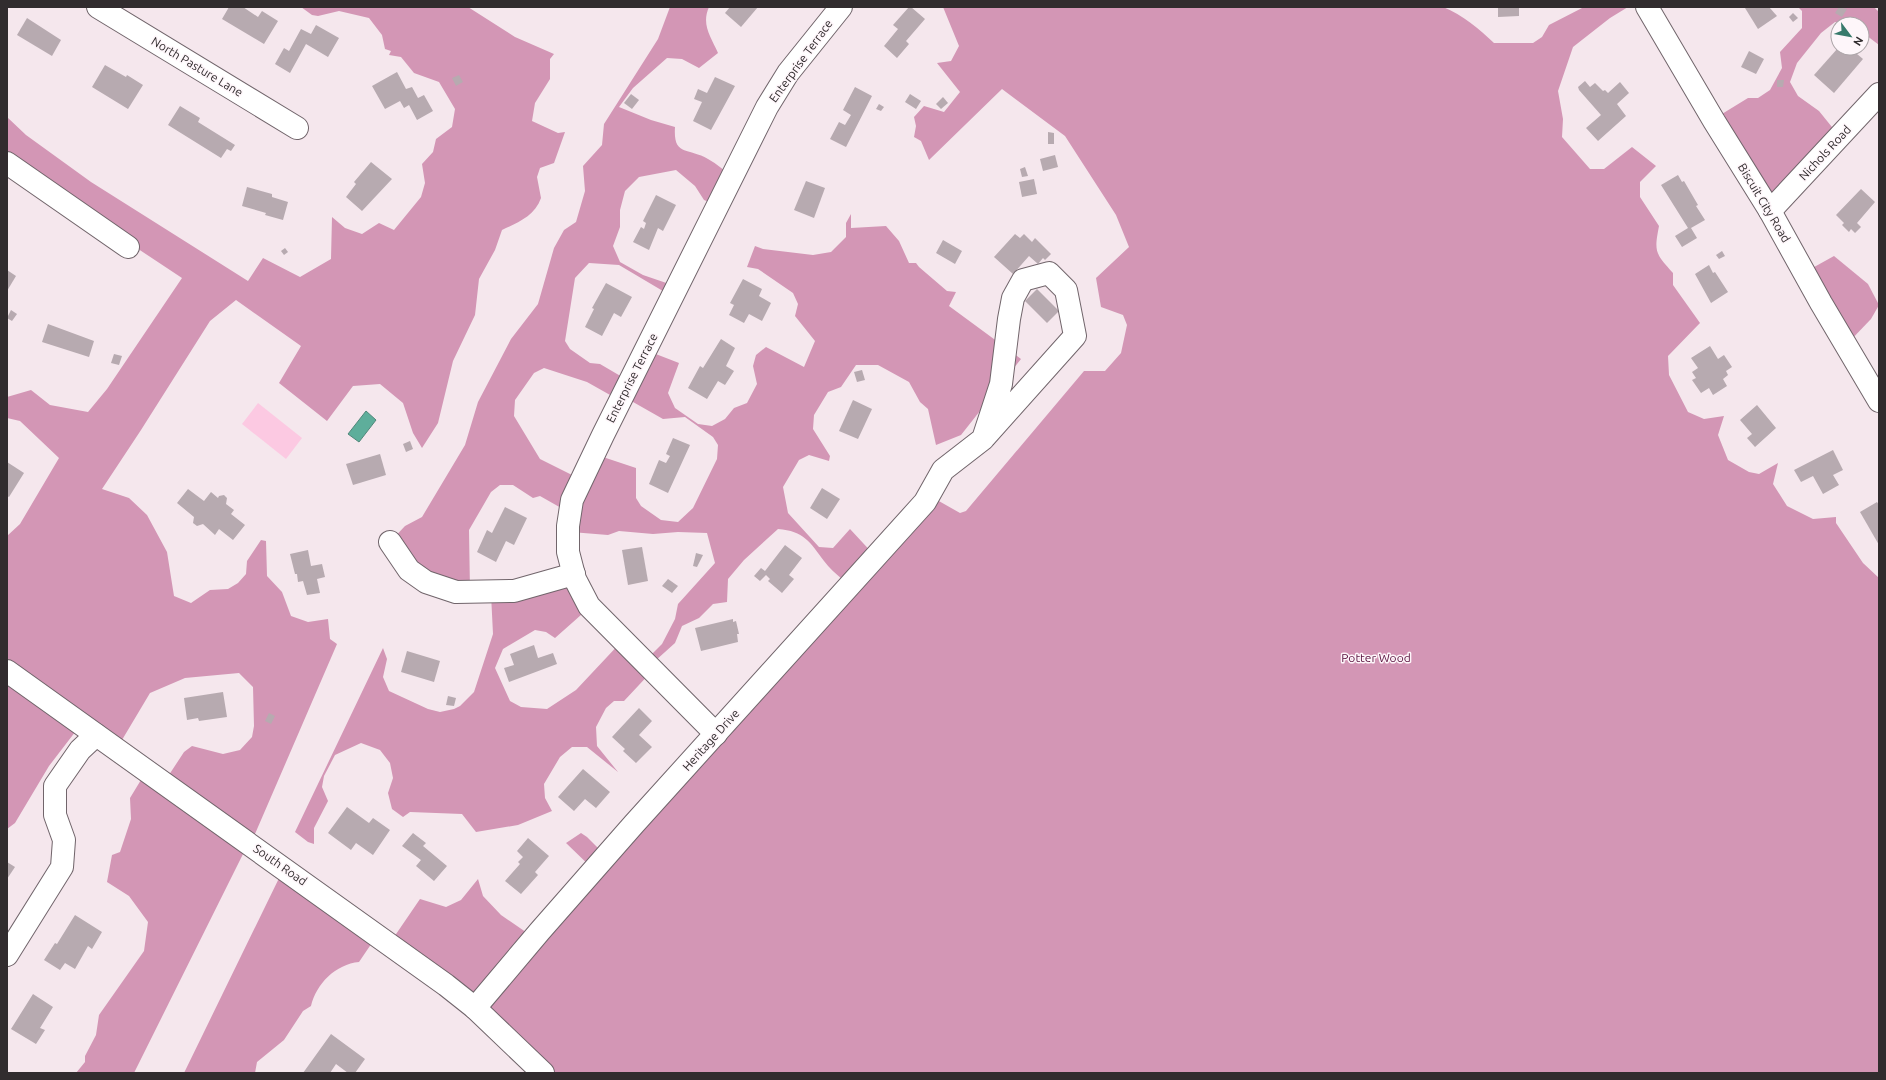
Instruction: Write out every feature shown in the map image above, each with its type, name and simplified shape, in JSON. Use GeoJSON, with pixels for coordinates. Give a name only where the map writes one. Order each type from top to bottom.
{"type":"FeatureCollection","features":[{"type":"Feature","properties":{"kind":"street","name":"North Pasture Lane"},"geometry":{"type":"LineString","coordinates":[[98,7],[297,128]]}},
{"type":"Feature","properties":{"kind":"street","name":"Enterprise Terrace"},"geometry":{"type":"LineString","coordinates":[[716,734],[589,606],[575,580],[568,552],[568,526],[572,500],[603,434],[767,107],[788,73],[841,7]]}},
{"type":"Feature","properties":{"kind":"street","name":"Biscuit City Road"},"geometry":{"type":"LineString","coordinates":[[1647,7],[1714,121],[1770,211],[1821,303],[1879,401]]}},
{"type":"Feature","properties":{"kind":"street","name":"Nichols Road"},"geometry":{"type":"LineString","coordinates":[[1770,211],[1879,94]]}},
{"type":"Feature","properties":{"kind":"street"},"geometry":{"type":"LineString","coordinates":[[7,163],[128,247]]}},
{"type":"Feature","properties":{"kind":"street"},"geometry":{"type":"LineString","coordinates":[[1049,273],[1066,290],[1075,336],[983,439],[1001,384],[1013,298],[1023,280],[1049,273]]}},
{"type":"Feature","properties":{"kind":"street","name":"Heritage Drive"},"geometry":{"type":"LineString","coordinates":[[475,1008],[540,931],[835,601],[926,502],[943,470],[983,439]]}},
{"type":"Feature","properties":{"kind":"street"},"geometry":{"type":"LineString","coordinates":[[390,542],[409,570],[426,582],[456,592],[514,591],[574,574]]}},
{"type":"Feature","properties":{"kind":"street","name":"South Road"},"geometry":{"type":"LineString","coordinates":[[7,671],[362,924],[475,1008],[543,1073]]}},
{"type":"Feature","properties":{"kind":"street"},"geometry":{"type":"LineString","coordinates":[[7,955],[62,867],[64,840],[56,815],[55,786],[80,750],[96,735]]}},
{"type":"Feature","properties":{"kind":"shaded area"},"geometry":{"type":"Polygon","coordinates":[[[258,403],[302,438],[286,459],[242,424],[258,403]]]}},
{"type":"Feature","properties":{"kind":"shaded area"},"geometry":{"type":"Polygon","coordinates":[[[366,411],[376,420],[359,442],[348,434],[366,411]]]}},
{"type":"Feature","properties":{"kind":"green space"},"geometry":{"type":"Polygon","coordinates":[[[301,7],[468,7],[515,37],[554,54],[550,59],[550,79],[535,103],[532,121],[558,133],[565,132],[554,163],[540,168],[537,177],[541,198],[538,204],[525,218],[502,230],[495,250],[479,279],[475,315],[453,361],[438,423],[422,448],[413,433],[403,403],[380,384],[353,386],[327,421],[279,383],[301,346],[236,300],[210,321],[102,489],[129,498],[147,515],[167,552],[174,596],[191,603],[210,590],[228,589],[238,583],[246,574],[247,561],[261,540],[266,541],[267,576],[282,592],[291,616],[308,622],[328,619],[330,639],[337,644],[252,841],[247,846],[134,1073],[76,1073],[85,1062],[85,1056],[96,1035],[99,1015],[144,951],[148,922],[129,896],[107,882],[112,855],[120,852],[131,819],[130,798],[147,770],[165,781],[184,752],[192,746],[223,754],[240,750],[252,737],[254,726],[253,687],[239,673],[185,678],[150,693],[119,745],[82,723],[49,766],[15,823],[7,829],[7,536],[20,524],[59,458],[20,421],[7,418],[7,397],[31,390],[50,405],[88,412],[107,389],[182,278],[7,162],[7,117],[26,135],[91,182],[248,281],[263,258],[300,277],[331,259],[332,217],[345,228],[362,234],[379,223],[394,230],[421,197],[425,183],[422,164],[433,152],[436,139],[452,127],[455,109],[439,82],[414,73],[401,57],[389,55],[391,51],[385,49],[382,35],[369,18],[339,11],[318,16],[312,15],[301,7]]]}},
{"type":"Feature","properties":{"kind":"green space","name":"Potter Wood"},"geometry":{"type":"Polygon","coordinates":[[[670,7],[709,7],[706,25],[718,53],[699,68],[682,59],[667,58],[633,88],[619,107],[651,120],[675,127],[676,143],[679,147],[683,150],[701,155],[718,165],[733,177],[719,206],[704,200],[695,186],[676,170],[639,177],[625,191],[620,210],[620,227],[613,246],[620,262],[643,275],[678,287],[673,297],[619,265],[589,263],[575,278],[565,341],[570,349],[590,363],[600,364],[629,381],[648,351],[679,363],[668,393],[675,408],[698,424],[712,426],[725,419],[734,408],[747,403],[757,384],[753,366],[756,355],[766,347],[804,367],[815,341],[795,316],[798,304],[793,293],[758,269],[747,267],[755,246],[763,249],[813,255],[831,252],[846,237],[846,223],[851,214],[851,228],[886,226],[899,241],[909,263],[916,263],[947,291],[956,292],[949,306],[1021,359],[961,435],[936,445],[928,409],[920,402],[909,382],[878,365],[856,365],[841,387],[828,392],[814,415],[813,429],[830,456],[829,461],[809,455],[799,460],[783,487],[788,513],[819,547],[833,548],[850,529],[876,557],[930,496],[960,513],[966,511],[1084,371],[1105,371],[1121,353],[1127,325],[1123,315],[1101,307],[1096,278],[1129,247],[1116,215],[1065,136],[1002,89],[929,160],[921,141],[914,137],[916,126],[914,117],[924,106],[944,112],[960,92],[937,63],[951,61],[959,46],[943,7],[1443,7],[1464,18],[1494,43],[1533,43],[1542,37],[1549,25],[1584,7],[1628,7],[1610,18],[1573,47],[1558,91],[1563,119],[1562,137],[1590,169],[1604,169],[1632,147],[1656,166],[1640,182],[1640,197],[1659,226],[1656,247],[1657,252],[1673,273],[1673,285],[1700,323],[1668,356],[1669,375],[1688,412],[1704,419],[1724,416],[1718,435],[1728,460],[1749,472],[1759,474],[1778,463],[1773,484],[1787,506],[1813,519],[1836,517],[1836,523],[1863,563],[1879,578],[1879,1073],[542,1073],[392,940],[420,899],[446,907],[461,900],[478,879],[483,896],[501,915],[533,937],[595,871],[566,843],[581,833],[605,855],[842,579],[828,566],[806,539],[794,532],[778,529],[744,560],[728,579],[727,602],[713,604],[699,618],[682,626],[675,643],[655,661],[653,670],[624,701],[614,701],[606,708],[596,727],[597,746],[618,772],[587,747],[572,747],[560,757],[544,784],[545,798],[552,811],[518,825],[476,832],[462,814],[410,812],[403,817],[392,809],[388,793],[393,778],[390,763],[380,750],[361,743],[335,755],[324,776],[322,787],[328,801],[314,828],[314,844],[308,842],[295,832],[383,648],[387,659],[383,677],[389,691],[428,709],[440,712],[454,709],[460,706],[474,692],[493,634],[491,594],[570,575],[590,607],[555,638],[546,632],[535,630],[503,649],[495,668],[510,701],[521,707],[547,709],[576,690],[622,641],[646,660],[662,644],[675,619],[678,604],[715,563],[707,533],[678,532],[653,534],[619,531],[608,535],[571,532],[570,513],[540,496],[533,498],[513,485],[500,485],[491,492],[469,530],[470,591],[428,582],[390,542],[405,526],[422,517],[465,445],[478,402],[511,339],[538,304],[554,248],[564,230],[576,222],[585,191],[583,166],[602,145],[604,124],[658,39],[670,7]],[[544,368],[534,373],[515,400],[514,416],[540,459],[582,480],[597,455],[636,468],[636,498],[641,506],[661,520],[678,522],[693,508],[717,459],[718,445],[713,437],[685,417],[663,419],[626,398],[619,400],[587,382],[544,368]]]}},
{"type":"Feature","properties":{"kind":"green space"},"geometry":{"type":"Polygon","coordinates":[[[1798,7],[1874,7],[1879,12],[1879,45],[1870,38],[1870,16],[1830,16],[1830,26],[1821,33],[1797,63],[1790,82],[1798,96],[1819,111],[1840,137],[1775,208],[1717,117],[1748,98],[1758,98],[1770,90],[1782,68],[1780,52],[1802,28],[1802,11],[1798,7]]]}},
{"type":"Feature","properties":{"kind":"green space"},"geometry":{"type":"Polygon","coordinates":[[[1834,256],[1868,284],[1879,305],[1871,319],[1848,343],[1807,271],[1834,256]]]}},
{"type":"Feature","properties":{"kind":"green space"},"geometry":{"type":"Polygon","coordinates":[[[283,870],[378,934],[359,962],[342,967],[328,976],[317,990],[311,1006],[303,1011],[284,1040],[257,1062],[255,1073],[184,1073],[283,870]]]}},
{"type":"Feature","properties":{"kind":"building"},"geometry":{"type":"Polygon","coordinates":[[[229,7],[243,7],[258,17],[262,11],[278,21],[264,44],[222,19],[229,7]]]}},
{"type":"Feature","properties":{"kind":"building"},"geometry":{"type":"Polygon","coordinates":[[[730,7],[758,7],[741,27],[725,13],[730,7]]]}},
{"type":"Feature","properties":{"kind":"building"},"geometry":{"type":"Polygon","coordinates":[[[909,7],[925,19],[906,41],[909,44],[897,58],[884,46],[898,29],[893,25],[909,7]]]}},
{"type":"Feature","properties":{"kind":"building"},"geometry":{"type":"Polygon","coordinates":[[[1498,7],[1519,7],[1519,16],[1498,17],[1498,7]]]}},
{"type":"Feature","properties":{"kind":"building"},"geometry":{"type":"Polygon","coordinates":[[[1769,7],[1777,16],[1758,29],[1745,8],[1769,7]]]}},
{"type":"Feature","properties":{"kind":"building"},"geometry":{"type":"Polygon","coordinates":[[[1839,7],[1847,9],[1843,16],[1835,13],[1839,7]]]}},
{"type":"Feature","properties":{"kind":"building"},"geometry":{"type":"Polygon","coordinates":[[[1793,13],[1798,18],[1793,22],[1789,17],[1793,13]]]}},
{"type":"Feature","properties":{"kind":"building"},"geometry":{"type":"Polygon","coordinates":[[[27,18],[61,40],[52,56],[17,35],[27,18]]]}},
{"type":"Feature","properties":{"kind":"building"},"geometry":{"type":"Polygon","coordinates":[[[316,25],[339,38],[328,57],[306,44],[290,73],[275,64],[284,48],[289,51],[301,29],[311,34],[316,25]]]}},
{"type":"Feature","properties":{"kind":"building"},"geometry":{"type":"Polygon","coordinates":[[[1749,51],[1764,59],[1756,74],[1741,67],[1749,51]]]}},
{"type":"Feature","properties":{"kind":"building"},"geometry":{"type":"Polygon","coordinates":[[[1831,56],[1859,56],[1863,59],[1834,93],[1814,75],[1831,56]]]}},
{"type":"Feature","properties":{"kind":"building"},"geometry":{"type":"Polygon","coordinates":[[[105,65],[126,77],[127,75],[143,85],[128,109],[92,87],[105,65]]]}},
{"type":"Feature","properties":{"kind":"building"},"geometry":{"type":"Polygon","coordinates":[[[397,72],[406,89],[412,87],[418,98],[424,95],[433,111],[417,120],[409,105],[404,108],[400,101],[385,109],[372,86],[397,72]]]}},
{"type":"Feature","properties":{"kind":"building"},"geometry":{"type":"Polygon","coordinates":[[[459,75],[463,82],[456,86],[452,78],[459,75]]]}},
{"type":"Feature","properties":{"kind":"building"},"geometry":{"type":"Polygon","coordinates":[[[715,77],[735,86],[711,130],[693,121],[702,102],[694,99],[698,89],[707,93],[715,77]]]}},
{"type":"Feature","properties":{"kind":"building"},"geometry":{"type":"Polygon","coordinates":[[[1777,80],[1784,80],[1783,87],[1777,87],[1777,80]]]}},
{"type":"Feature","properties":{"kind":"building"},"geometry":{"type":"Polygon","coordinates":[[[1585,81],[1590,87],[1595,83],[1603,91],[1605,90],[1608,93],[1620,82],[1629,93],[1617,104],[1626,116],[1598,141],[1586,128],[1601,115],[1579,90],[1578,87],[1585,81]]]}},
{"type":"Feature","properties":{"kind":"building"},"geometry":{"type":"Polygon","coordinates":[[[855,87],[872,96],[846,147],[830,139],[839,122],[845,125],[851,115],[843,110],[855,87]]]}},
{"type":"Feature","properties":{"kind":"building"},"geometry":{"type":"Polygon","coordinates":[[[631,94],[639,100],[632,109],[624,103],[631,94]]]}},
{"type":"Feature","properties":{"kind":"building"},"geometry":{"type":"Polygon","coordinates":[[[910,94],[921,101],[916,109],[905,102],[910,94]]]}},
{"type":"Feature","properties":{"kind":"building"},"geometry":{"type":"Polygon","coordinates":[[[943,97],[948,103],[941,109],[936,104],[943,97]]]}},
{"type":"Feature","properties":{"kind":"building"},"geometry":{"type":"Polygon","coordinates":[[[879,104],[884,107],[881,111],[876,109],[879,104]]]}},
{"type":"Feature","properties":{"kind":"building"},"geometry":{"type":"Polygon","coordinates":[[[180,106],[200,118],[198,122],[235,145],[231,151],[227,149],[221,158],[168,125],[180,106]]]}},
{"type":"Feature","properties":{"kind":"building"},"geometry":{"type":"Polygon","coordinates":[[[1048,132],[1054,133],[1054,144],[1048,144],[1048,132]]]}},
{"type":"Feature","properties":{"kind":"building"},"geometry":{"type":"Polygon","coordinates":[[[1055,155],[1058,167],[1043,171],[1040,159],[1055,155]]]}},
{"type":"Feature","properties":{"kind":"building"},"geometry":{"type":"Polygon","coordinates":[[[371,162],[392,179],[362,211],[346,197],[356,184],[354,182],[371,162]]]}},
{"type":"Feature","properties":{"kind":"building"},"geometry":{"type":"Polygon","coordinates":[[[1025,167],[1028,176],[1022,177],[1020,169],[1025,167]]]}},
{"type":"Feature","properties":{"kind":"building"},"geometry":{"type":"Polygon","coordinates":[[[1678,175],[1682,182],[1684,181],[1698,205],[1696,206],[1705,220],[1691,228],[1697,238],[1682,247],[1675,236],[1688,228],[1661,185],[1678,175]]]}},
{"type":"Feature","properties":{"kind":"building"},"geometry":{"type":"Polygon","coordinates":[[[1034,179],[1037,194],[1022,197],[1019,182],[1034,179]]]}},
{"type":"Feature","properties":{"kind":"building"},"geometry":{"type":"Polygon","coordinates":[[[806,181],[825,188],[814,218],[794,210],[806,181]]]}},
{"type":"Feature","properties":{"kind":"building"},"geometry":{"type":"Polygon","coordinates":[[[247,187],[272,194],[272,197],[288,202],[283,220],[242,206],[247,187]]]}},
{"type":"Feature","properties":{"kind":"building"},"geometry":{"type":"Polygon","coordinates":[[[1861,189],[1875,202],[1857,223],[1861,227],[1855,233],[1851,229],[1849,232],[1842,225],[1844,223],[1836,215],[1861,189]]]}},
{"type":"Feature","properties":{"kind":"building"},"geometry":{"type":"Polygon","coordinates":[[[656,195],[676,205],[663,231],[658,228],[649,250],[633,242],[641,227],[644,229],[646,223],[643,221],[656,195]]]}},
{"type":"Feature","properties":{"kind":"building"},"geometry":{"type":"Polygon","coordinates":[[[1015,234],[1020,238],[1024,234],[1032,242],[1035,238],[1051,254],[1045,260],[1043,258],[1038,264],[1029,256],[1013,274],[994,257],[1015,234]]]}},
{"type":"Feature","properties":{"kind":"building"},"geometry":{"type":"Polygon","coordinates":[[[943,240],[962,251],[955,264],[936,253],[943,240]]]}},
{"type":"Feature","properties":{"kind":"building"},"geometry":{"type":"Polygon","coordinates":[[[285,248],[288,252],[284,255],[281,251],[285,248]]]}},
{"type":"Feature","properties":{"kind":"building"},"geometry":{"type":"Polygon","coordinates":[[[1722,251],[1725,256],[1719,259],[1716,255],[1722,251]]]}},
{"type":"Feature","properties":{"kind":"building"},"geometry":{"type":"Polygon","coordinates":[[[1709,265],[1713,273],[1715,272],[1728,292],[1711,303],[1695,274],[1709,265]]]}},
{"type":"Feature","properties":{"kind":"building"},"geometry":{"type":"Polygon","coordinates":[[[7,270],[16,276],[7,291],[7,270]]]}},
{"type":"Feature","properties":{"kind":"building"},"geometry":{"type":"Polygon","coordinates":[[[743,279],[762,289],[759,296],[771,303],[762,321],[749,314],[744,323],[729,315],[734,305],[730,303],[743,279]]]}},
{"type":"Feature","properties":{"kind":"building"},"geometry":{"type":"Polygon","coordinates":[[[606,283],[632,297],[621,317],[614,313],[602,336],[585,327],[594,309],[592,308],[606,283]]]}},
{"type":"Feature","properties":{"kind":"building"},"geometry":{"type":"Polygon","coordinates":[[[1037,289],[1059,311],[1047,323],[1025,301],[1037,289]]]}},
{"type":"Feature","properties":{"kind":"building"},"geometry":{"type":"Polygon","coordinates":[[[11,310],[17,314],[12,321],[7,318],[11,310]]]}},
{"type":"Feature","properties":{"kind":"building"},"geometry":{"type":"Polygon","coordinates":[[[48,324],[94,341],[89,357],[42,342],[48,324]]]}},
{"type":"Feature","properties":{"kind":"building"},"geometry":{"type":"Polygon","coordinates":[[[721,339],[735,348],[726,366],[734,371],[725,385],[718,381],[707,399],[688,388],[700,366],[703,368],[721,339]]]}},
{"type":"Feature","properties":{"kind":"building"},"geometry":{"type":"Polygon","coordinates":[[[1710,346],[1718,359],[1724,355],[1732,367],[1726,371],[1728,375],[1723,379],[1727,386],[1713,395],[1709,388],[1701,393],[1692,380],[1696,378],[1692,372],[1698,368],[1691,358],[1710,346]]]}},
{"type":"Feature","properties":{"kind":"building"},"geometry":{"type":"Polygon","coordinates":[[[114,354],[122,356],[119,365],[111,363],[114,354]]]}},
{"type":"Feature","properties":{"kind":"building"},"geometry":{"type":"Polygon","coordinates":[[[862,370],[865,380],[857,382],[854,372],[862,370]]]}},
{"type":"Feature","properties":{"kind":"building"},"geometry":{"type":"Polygon","coordinates":[[[853,400],[872,409],[858,439],[839,431],[853,400]]]}},
{"type":"Feature","properties":{"kind":"building"},"geometry":{"type":"Polygon","coordinates":[[[1757,405],[1776,428],[1755,447],[1747,438],[1752,434],[1740,420],[1757,405]]]}},
{"type":"Feature","properties":{"kind":"building"},"geometry":{"type":"Polygon","coordinates":[[[673,438],[690,445],[668,493],[649,484],[659,460],[666,463],[670,456],[666,454],[673,438]]]}},
{"type":"Feature","properties":{"kind":"building"},"geometry":{"type":"Polygon","coordinates":[[[410,441],[413,449],[406,452],[403,444],[410,441]]]}},
{"type":"Feature","properties":{"kind":"building"},"geometry":{"type":"Polygon","coordinates":[[[1833,450],[1843,470],[1833,475],[1839,485],[1823,494],[1813,476],[1801,482],[1794,470],[1833,450]]]}},
{"type":"Feature","properties":{"kind":"building"},"geometry":{"type":"Polygon","coordinates":[[[380,454],[386,475],[353,485],[346,464],[380,454]]]}},
{"type":"Feature","properties":{"kind":"building"},"geometry":{"type":"Polygon","coordinates":[[[7,462],[24,473],[9,497],[7,496],[7,462]]]}},
{"type":"Feature","properties":{"kind":"building"},"geometry":{"type":"Polygon","coordinates":[[[822,488],[840,499],[827,519],[810,508],[822,488]]]}},
{"type":"Feature","properties":{"kind":"building"},"geometry":{"type":"Polygon","coordinates":[[[188,489],[204,501],[211,492],[218,498],[219,496],[224,495],[227,498],[226,504],[234,510],[231,514],[245,525],[233,540],[219,529],[215,535],[203,524],[197,526],[193,523],[194,517],[177,503],[188,489]]]}},
{"type":"Feature","properties":{"kind":"building"},"geometry":{"type":"Polygon","coordinates":[[[1877,502],[1879,505],[1879,545],[1860,512],[1877,502]]]}},
{"type":"Feature","properties":{"kind":"building"},"geometry":{"type":"Polygon","coordinates":[[[505,507],[527,518],[514,545],[506,541],[496,562],[477,552],[487,530],[492,533],[505,507]]]}},
{"type":"Feature","properties":{"kind":"building"},"geometry":{"type":"Polygon","coordinates":[[[785,545],[802,558],[789,575],[794,579],[782,593],[768,581],[770,579],[766,575],[760,581],[754,576],[761,568],[765,571],[785,545]]]}},
{"type":"Feature","properties":{"kind":"building"},"geometry":{"type":"Polygon","coordinates":[[[642,547],[648,581],[628,585],[622,550],[642,547]]]}},
{"type":"Feature","properties":{"kind":"building"},"geometry":{"type":"Polygon","coordinates":[[[308,550],[311,566],[322,564],[325,577],[317,579],[320,593],[307,595],[303,581],[298,582],[297,574],[295,574],[290,554],[308,550]]]}},
{"type":"Feature","properties":{"kind":"building"},"geometry":{"type":"Polygon","coordinates":[[[696,553],[703,555],[697,567],[693,566],[696,553]]]}},
{"type":"Feature","properties":{"kind":"building"},"geometry":{"type":"Polygon","coordinates":[[[668,579],[678,586],[672,593],[662,586],[668,579]]]}},
{"type":"Feature","properties":{"kind":"building"},"geometry":{"type":"Polygon","coordinates":[[[733,619],[733,622],[736,621],[739,634],[737,634],[738,642],[701,651],[695,628],[733,619]]]}},
{"type":"Feature","properties":{"kind":"building"},"geometry":{"type":"Polygon","coordinates":[[[534,645],[538,658],[553,653],[557,664],[509,682],[504,668],[514,665],[510,654],[534,645]]]}},
{"type":"Feature","properties":{"kind":"building"},"geometry":{"type":"Polygon","coordinates":[[[407,651],[440,661],[434,682],[401,672],[407,651]]]}},
{"type":"Feature","properties":{"kind":"building"},"geometry":{"type":"Polygon","coordinates":[[[223,692],[227,717],[199,721],[198,718],[187,720],[184,698],[223,692]]]}},
{"type":"Feature","properties":{"kind":"building"},"geometry":{"type":"Polygon","coordinates":[[[448,696],[456,698],[454,706],[446,705],[448,696]]]}},
{"type":"Feature","properties":{"kind":"building"},"geometry":{"type":"Polygon","coordinates":[[[639,708],[652,721],[639,735],[652,747],[636,763],[623,751],[625,749],[612,737],[639,708]]]}},
{"type":"Feature","properties":{"kind":"building"},"geometry":{"type":"Polygon","coordinates":[[[269,713],[275,716],[271,724],[265,721],[269,713]]]}},
{"type":"Feature","properties":{"kind":"building"},"geometry":{"type":"Polygon","coordinates":[[[583,769],[610,792],[596,808],[585,799],[574,811],[558,797],[583,769]]]}},
{"type":"Feature","properties":{"kind":"building"},"geometry":{"type":"Polygon","coordinates":[[[347,807],[369,823],[373,818],[390,830],[373,855],[356,843],[351,850],[328,833],[347,807]]]}},
{"type":"Feature","properties":{"kind":"building"},"geometry":{"type":"Polygon","coordinates":[[[413,833],[426,843],[423,846],[447,866],[434,881],[416,866],[421,860],[402,846],[413,833]]]}},
{"type":"Feature","properties":{"kind":"building"},"geometry":{"type":"Polygon","coordinates":[[[528,838],[549,856],[535,872],[538,875],[521,894],[505,881],[520,864],[518,862],[523,857],[517,851],[528,838]]]}},
{"type":"Feature","properties":{"kind":"building"},"geometry":{"type":"Polygon","coordinates":[[[7,862],[15,867],[7,879],[7,862]]]}},
{"type":"Feature","properties":{"kind":"building"},"geometry":{"type":"Polygon","coordinates":[[[75,915],[102,932],[92,949],[88,946],[75,969],[65,963],[60,970],[44,960],[55,943],[57,944],[75,915]]]}},
{"type":"Feature","properties":{"kind":"building"},"geometry":{"type":"Polygon","coordinates":[[[33,994],[53,1007],[40,1028],[45,1030],[36,1044],[11,1029],[33,994]]]}},
{"type":"Feature","properties":{"kind":"building"},"geometry":{"type":"Polygon","coordinates":[[[331,1034],[365,1059],[355,1073],[348,1073],[336,1064],[330,1073],[303,1073],[331,1034]]]}}]}
